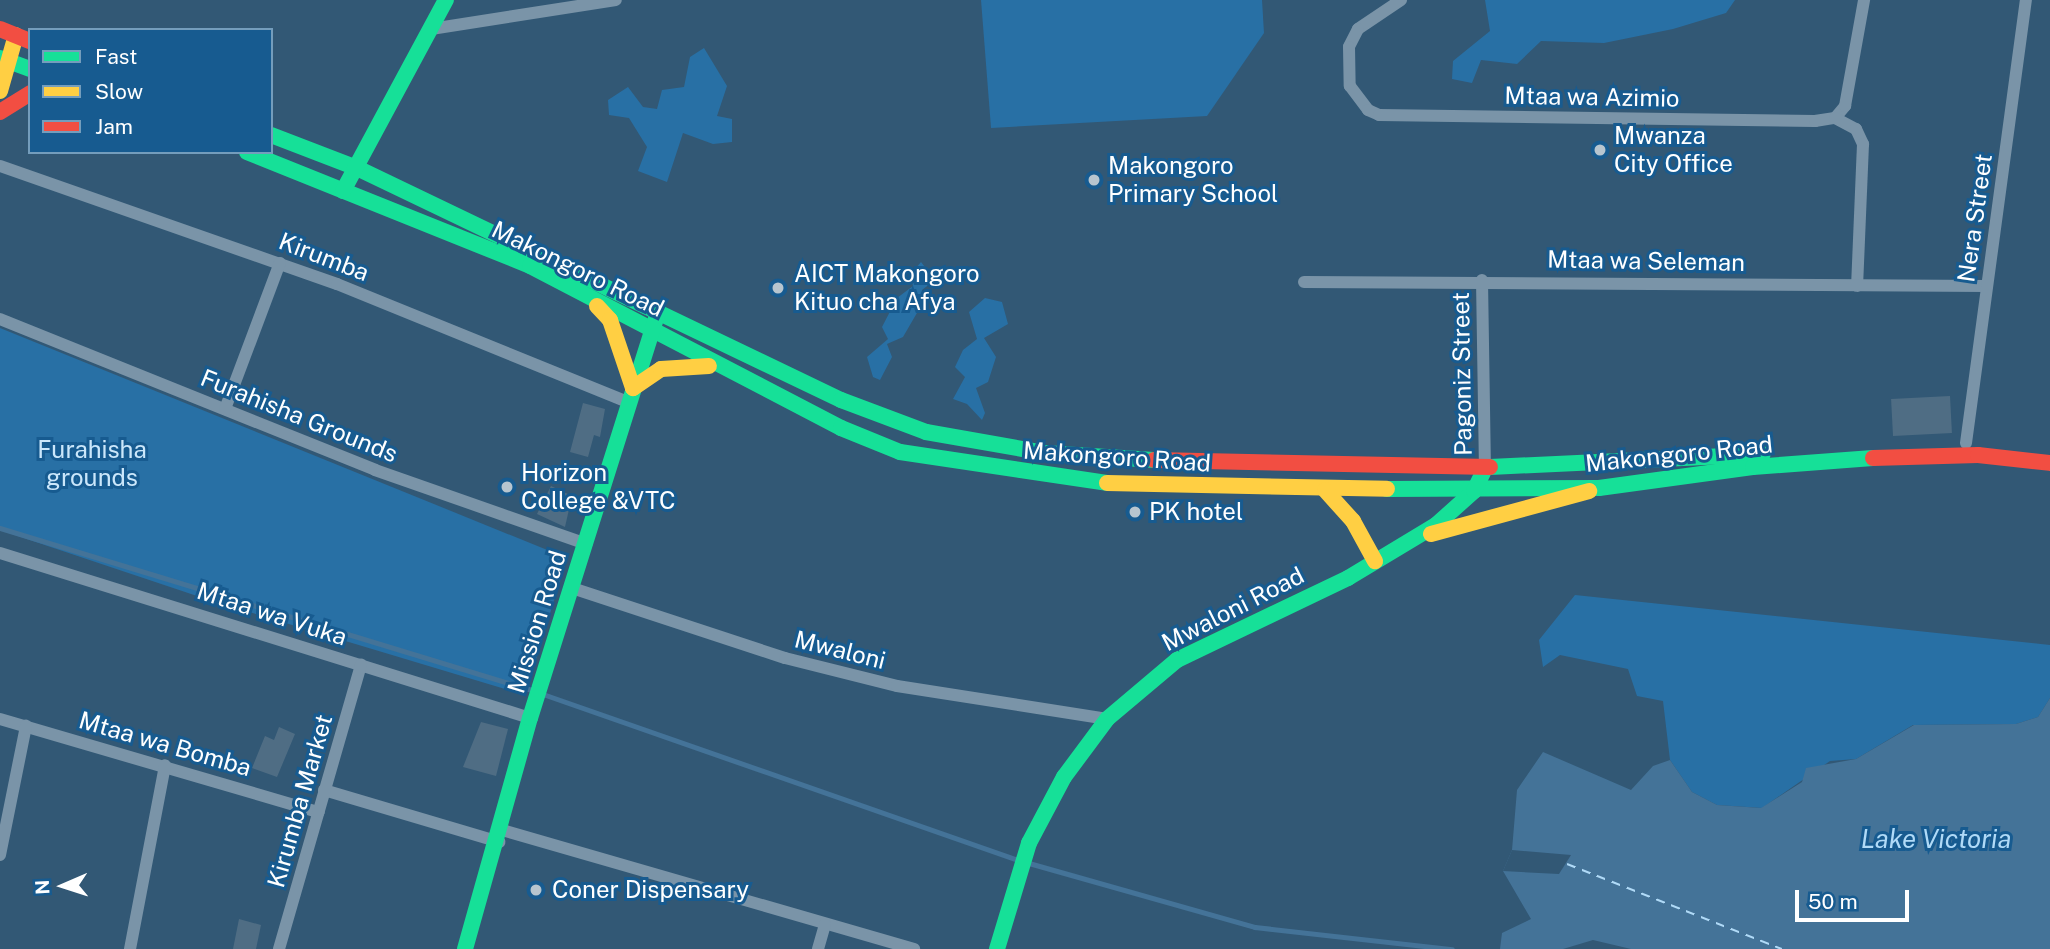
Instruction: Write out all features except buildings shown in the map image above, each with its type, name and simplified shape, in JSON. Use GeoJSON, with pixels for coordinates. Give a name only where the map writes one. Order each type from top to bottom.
{"type":"FeatureCollection","features":[{"type":"Feature","properties":{"kind":"main road"},"geometry":{"type":"LineString","coordinates":[[343,191],[446,0]]}},
{"type":"Feature","properties":{"kind":"main road"},"geometry":{"type":"LineString","coordinates":[[0,29],[23,38],[4,59],[0,91]]}},
{"type":"Feature","properties":{"kind":"main road"},"geometry":{"type":"LineString","coordinates":[[4,59],[28,68]]}},
{"type":"Feature","properties":{"kind":"main road"},"geometry":{"type":"LineString","coordinates":[[0,112],[28,94]]}},
{"type":"Feature","properties":{"kind":"main road","name":"Makongoro Road"},"geometry":{"type":"LineString","coordinates":[[273,136],[357,168],[660,310],[841,400],[938,434],[1142,462],[1485,468],[1966,443],[2050,450]]}},
{"type":"Feature","properties":{"kind":"main road","name":"Makongoro Road"},"geometry":{"type":"LineString","coordinates":[[252,154],[530,266],[714,366],[900,452],[1067,481],[1325,490],[1474,491],[1600,488],[1754,467],[1890,457],[1978,455],[2050,463]]}},
{"type":"Feature","properties":{"kind":"main road"},"geometry":{"type":"LineString","coordinates":[[588,297],[610,320],[631,395],[661,369],[714,366]]}},
{"type":"Feature","properties":{"kind":"main road","name":"Mission Road"},"geometry":{"type":"LineString","coordinates":[[465,949],[500,836],[533,710],[660,310]]}},
{"type":"Feature","properties":{"kind":"main road","name":"Mwaloni Road"},"geometry":{"type":"LineString","coordinates":[[997,949],[1017,874],[1029,843],[1064,777],[1107,719],[1177,660],[1375,561],[1416,537],[1474,491],[1485,468]]}},
{"type":"Feature","properties":{"kind":"main road"},"geometry":{"type":"LineString","coordinates":[[1416,537],[1600,488]]}},
{"type":"Feature","properties":{"kind":"main road"},"geometry":{"type":"LineString","coordinates":[[1325,490],[1353,521],[1375,561]]}},
{"type":"Feature","properties":{"kind":"street"},"geometry":{"type":"LineString","coordinates":[[430,29],[616,0]]}},
{"type":"Feature","properties":{"kind":"street","name":"Mtaa wa Azimio"},"geometry":{"type":"LineString","coordinates":[[1401,0],[1358,29],[1349,47],[1350,86],[1368,110],[1379,115],[1835,118]]}},
{"type":"Feature","properties":{"kind":"street"},"geometry":{"type":"LineString","coordinates":[[1857,286],[1863,144],[1857,129],[1835,118],[1849,90],[1864,0]]}},
{"type":"Feature","properties":{"kind":"street","name":"Nera Street"},"geometry":{"type":"LineString","coordinates":[[1966,443],[2026,0]]}},
{"type":"Feature","properties":{"kind":"street","name":"Kirumba"},"geometry":{"type":"LineString","coordinates":[[0,166],[280,263],[631,395]]}},
{"type":"Feature","properties":{"kind":"street"},"geometry":{"type":"LineString","coordinates":[[225,409],[280,263]]}},
{"type":"Feature","properties":{"kind":"street","name":"Mtaa wa Seleman"},"geometry":{"type":"LineString","coordinates":[[1304,282],[1482,280],[1987,286]]}},
{"type":"Feature","properties":{"kind":"street","name":"Pagoniz Street"},"geometry":{"type":"LineString","coordinates":[[1482,280],[1485,468]]}},
{"type":"Feature","properties":{"kind":"street","name":"Furahisha Grounds"},"geometry":{"type":"LineString","coordinates":[[0,319],[388,475],[586,544]]}},
{"type":"Feature","properties":{"kind":"street","name":"Mtaa wa Vuka"},"geometry":{"type":"LineString","coordinates":[[0,553],[361,665],[533,710]]}},
{"type":"Feature","properties":{"kind":"street","name":"Mwaloni"},"geometry":{"type":"LineString","coordinates":[[572,587],[785,658],[897,686],[1107,719]]}},
{"type":"Feature","properties":{"kind":"street","name":"Kirumba Market"},"geometry":{"type":"LineString","coordinates":[[279,949],[361,665]]}},
{"type":"Feature","properties":{"kind":"street","name":"Mtaa wa Bomba"},"geometry":{"type":"LineString","coordinates":[[0,719],[319,812]]}},
{"type":"Feature","properties":{"kind":"street"},"geometry":{"type":"LineString","coordinates":[[0,855],[26,726]]}},
{"type":"Feature","properties":{"kind":"street"},"geometry":{"type":"LineString","coordinates":[[130,949],[165,765]]}},
{"type":"Feature","properties":{"kind":"street"},"geometry":{"type":"LineString","coordinates":[[324,790],[914,949]]}},
{"type":"Feature","properties":{"kind":"street"},"geometry":{"type":"LineString","coordinates":[[818,949],[825,925]]}},
{"type":"Feature","properties":{"kind":"green space"},"geometry":{"type":"Polygon","coordinates":[[[981,0],[1262,0],[1264,33],[1207,116],[991,128],[981,0]]]}},
{"type":"Feature","properties":{"kind":"green space"},"geometry":{"type":"Polygon","coordinates":[[[1485,0],[1735,0],[1726,13],[1673,29],[1604,43],[1541,41],[1517,64],[1481,60],[1472,83],[1452,79],[1453,61],[1490,31],[1485,0]]]}},
{"type":"Feature","properties":{"kind":"green space"},"geometry":{"type":"Polygon","coordinates":[[[704,48],[727,86],[717,116],[732,119],[732,142],[713,144],[683,133],[667,182],[638,171],[647,147],[629,118],[609,115],[608,100],[628,87],[643,107],[657,109],[662,90],[684,87],[690,57],[704,48]]]}},
{"type":"Feature","properties":{"kind":"green space"},"geometry":{"type":"Polygon","coordinates":[[[921,262],[935,280],[922,290],[921,306],[903,337],[887,344],[892,357],[880,380],[873,377],[867,357],[888,339],[882,327],[897,298],[913,286],[910,275],[921,262]]]}},
{"type":"Feature","properties":{"kind":"green space"},"geometry":{"type":"Polygon","coordinates":[[[985,298],[1002,302],[1008,324],[984,338],[996,357],[988,382],[976,388],[985,413],[982,420],[967,404],[953,399],[965,377],[955,367],[963,350],[977,339],[969,312],[985,298]]]}},
{"type":"Feature","properties":{"kind":"green space","name":"Furahisha grounds"},"geometry":{"type":"Polygon","coordinates":[[[0,328],[567,558],[525,695],[206,599],[0,530],[0,328]]]}},
{"type":"Feature","properties":{"kind":"green space"},"geometry":{"type":"Polygon","coordinates":[[[1575,595],[2050,645],[2050,698],[2038,717],[2016,724],[1913,725],[1856,759],[1830,761],[1762,808],[1717,805],[1692,792],[1670,760],[1663,701],[1637,696],[1628,669],[1560,655],[1543,667],[1539,640],[1575,595]]]}},
{"type":"Feature","properties":{"kind":"water","name":"Lake Victoria"},"geometry":{"type":"Polygon","coordinates":[[[2050,698],[2050,949],[1631,949],[1593,940],[1563,949],[1500,949],[1502,933],[1531,919],[1503,871],[1512,850],[1517,790],[1543,752],[1631,790],[1653,766],[1670,760],[1692,792],[1717,805],[1761,808],[1802,782],[1806,768],[1856,759],[1914,725],[2016,724],[2038,717],[2050,698]]]}},
{"type":"Feature","properties":{"kind":"pier"},"geometry":{"type":"Polygon","coordinates":[[[1512,850],[1571,855],[1559,874],[1503,871],[1512,850]]]}},
{"type":"Feature","properties":{"kind":"waterway"},"geometry":{"type":"LineString","coordinates":[[0,528],[535,691]]}},
{"type":"Feature","properties":{"kind":"waterway"},"geometry":{"type":"LineString","coordinates":[[543,694],[1021,861]]}},
{"type":"Feature","properties":{"kind":"waterway"},"geometry":{"type":"LineString","coordinates":[[1029,863],[1255,927],[1452,949]]}},
{"type":"Feature","properties":{"kind":"ferry route"},"geometry":{"type":"LineString","coordinates":[[1567,864],[1782,949]]}},
{"type":"Feature","properties":{"kind":"traffic: fast"},"geometry":{"type":"LineString","coordinates":[[343,191],[446,0]]}},
{"type":"Feature","properties":{"kind":"traffic: fast"},"geometry":{"type":"LineString","coordinates":[[0,58],[28,68]]}},
{"type":"Feature","properties":{"kind":"traffic: fast"},"geometry":{"type":"LineString","coordinates":[[273,136],[357,168],[841,400],[926,432],[1045,453],[1154,460]]}},
{"type":"Feature","properties":{"kind":"traffic: fast"},"geometry":{"type":"LineString","coordinates":[[252,154],[530,266],[841,428],[900,452],[1107,483]]}},
{"type":"Feature","properties":{"kind":"traffic: fast"},"geometry":{"type":"LineString","coordinates":[[465,949],[530,718],[657,316]]}},
{"type":"Feature","properties":{"kind":"traffic: fast"},"geometry":{"type":"LineString","coordinates":[[1490,467],[1763,454]]}},
{"type":"Feature","properties":{"kind":"traffic: fast"},"geometry":{"type":"LineString","coordinates":[[1387,489],[1599,488],[1753,467],[1873,458]]}},
{"type":"Feature","properties":{"kind":"traffic: fast"},"geometry":{"type":"LineString","coordinates":[[997,949],[1029,843],[1064,777],[1107,719],[1177,660],[1348,578],[1436,525],[1474,491],[1485,468]]}},
{"type":"Feature","properties":{"kind":"traffic: slow"},"geometry":{"type":"LineString","coordinates":[[0,91],[16,35]]}},
{"type":"Feature","properties":{"kind":"traffic: slow"},"geometry":{"type":"LineString","coordinates":[[597,306],[610,320],[633,388],[661,369],[709,366]]}},
{"type":"Feature","properties":{"kind":"traffic: slow"},"geometry":{"type":"LineString","coordinates":[[1107,483],[1387,489]]}},
{"type":"Feature","properties":{"kind":"traffic: slow"},"geometry":{"type":"LineString","coordinates":[[1325,490],[1353,521],[1375,561]]}},
{"type":"Feature","properties":{"kind":"traffic: slow"},"geometry":{"type":"LineString","coordinates":[[1431,534],[1589,491]]}},
{"type":"Feature","properties":{"kind":"traffic: jam"},"geometry":{"type":"LineString","coordinates":[[0,29],[28,40]]}},
{"type":"Feature","properties":{"kind":"traffic: jam"},"geometry":{"type":"LineString","coordinates":[[0,112],[28,94]]}},
{"type":"Feature","properties":{"kind":"traffic: jam"},"geometry":{"type":"LineString","coordinates":[[1873,458],[1978,455],[2050,463]]}},
{"type":"Feature","properties":{"kind":"traffic: jam"},"geometry":{"type":"LineString","coordinates":[[1154,460],[1490,467]]}},
{"type":"Feature","properties":{"kind":"place","name":"Mwanza City Office"},"geometry":{"type":"Point","coordinates":[1600,150]}},
{"type":"Feature","properties":{"kind":"place","name":"Makongoro Primary School"},"geometry":{"type":"Point","coordinates":[1094,180]}},
{"type":"Feature","properties":{"kind":"place","name":"AICT Makongoro Kituo cha Afya"},"geometry":{"type":"Point","coordinates":[778,288]}},
{"type":"Feature","properties":{"kind":"place","name":"Horizon College &VTC"},"geometry":{"type":"Point","coordinates":[507,487]}},
{"type":"Feature","properties":{"kind":"place","name":"PK hotel"},"geometry":{"type":"Point","coordinates":[1135,512]}},
{"type":"Feature","properties":{"kind":"place","name":"Coner Dispensary"},"geometry":{"type":"Point","coordinates":[536,890]}}]}
